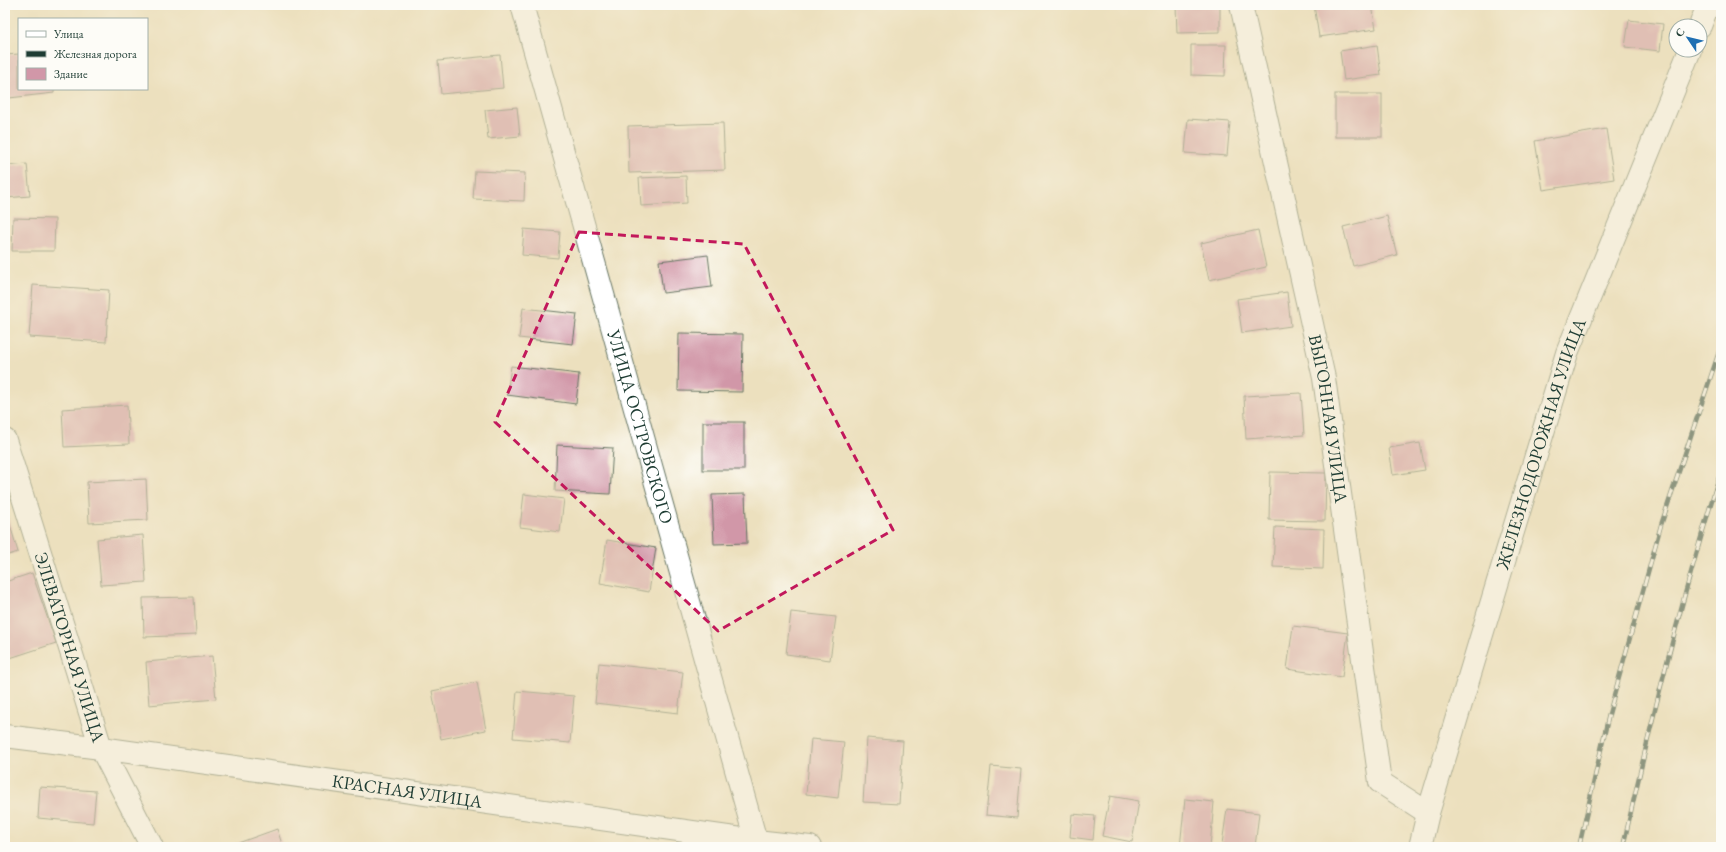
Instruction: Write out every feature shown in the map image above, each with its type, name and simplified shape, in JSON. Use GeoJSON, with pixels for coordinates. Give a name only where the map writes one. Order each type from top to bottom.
{"type":"FeatureCollection","features":[{"type":"Feature","properties":{"kind":"street","name":"УЛИЦА ОСТРОВСКОГО"},"geometry":{"type":"LineString","coordinates":[[522,5],[758,844]]}},
{"type":"Feature","properties":{"kind":"street","name":"ВЫГОННАЯ УЛИЦА"},"geometry":{"type":"LineString","coordinates":[[1240,5],[1324,378],[1380,782],[1428,813]]}},
{"type":"Feature","properties":{"kind":"street"},"geometry":{"type":"LineString","coordinates":[[1703,18],[1708,5]]}},
{"type":"Feature","properties":{"kind":"street","name":"ЖЕЛЕЗНОДОРОЖНАЯ УЛИЦА"},"geometry":{"type":"LineString","coordinates":[[1420,847],[1428,813],[1567,353],[1687,58]]}},
{"type":"Feature","properties":{"kind":"street","name":"ЭЛЕВАТОРНАЯ УЛИЦА"},"geometry":{"type":"LineString","coordinates":[[5,440],[101,748],[152,847]]}},
{"type":"Feature","properties":{"kind":"street","name":"КРАСНАЯ УЛИЦА"},"geometry":{"type":"LineString","coordinates":[[5,736],[101,748],[758,844],[810,847]]}},
{"type":"Feature","properties":{"kind":"highlighted area"},"geometry":{"type":"Polygon","coordinates":[[[579,232],[744,244],[893,530],[718,631],[495,422],[579,232]]]}},
{"type":"Feature","properties":{"kind":"building"},"geometry":{"type":"Polygon","coordinates":[[[1220,5],[1220,32],[1177,33],[1176,6],[1220,5]]]}},
{"type":"Feature","properties":{"kind":"building"},"geometry":{"type":"Polygon","coordinates":[[[1314,5],[1372,5],[1376,29],[1319,37],[1314,5]]]}},
{"type":"Feature","properties":{"kind":"building"},"geometry":{"type":"Polygon","coordinates":[[[1629,20],[1663,24],[1660,51],[1625,47],[1629,20]]]}},
{"type":"Feature","properties":{"kind":"building"},"geometry":{"type":"Polygon","coordinates":[[[1191,45],[1226,45],[1225,76],[1191,75],[1191,45]]]}},
{"type":"Feature","properties":{"kind":"building"},"geometry":{"type":"Polygon","coordinates":[[[1377,45],[1381,75],[1344,80],[1340,51],[1377,45]]]}},
{"type":"Feature","properties":{"kind":"building"},"geometry":{"type":"Polygon","coordinates":[[[18,54],[18,90],[54,90],[54,93],[9,98],[5,55],[18,54]]]}},
{"type":"Feature","properties":{"kind":"building"},"geometry":{"type":"Polygon","coordinates":[[[500,55],[503,88],[441,94],[438,61],[500,55]]]}},
{"type":"Feature","properties":{"kind":"building"},"geometry":{"type":"Polygon","coordinates":[[[1335,94],[1382,94],[1382,137],[1335,137],[1335,94]]]}},
{"type":"Feature","properties":{"kind":"building"},"geometry":{"type":"Polygon","coordinates":[[[517,107],[520,136],[488,139],[485,110],[517,107]]]}},
{"type":"Feature","properties":{"kind":"building"},"geometry":{"type":"Polygon","coordinates":[[[1188,119],[1230,122],[1227,156],[1185,153],[1188,119]]]}},
{"type":"Feature","properties":{"kind":"building"},"geometry":{"type":"Polygon","coordinates":[[[723,123],[725,170],[629,173],[628,126],[723,123]]]}},
{"type":"Feature","properties":{"kind":"building"},"geometry":{"type":"Polygon","coordinates":[[[1606,129],[1614,179],[1543,190],[1535,141],[1606,129]]]}},
{"type":"Feature","properties":{"kind":"building"},"geometry":{"type":"Polygon","coordinates":[[[27,164],[30,196],[5,198],[5,166],[27,164]]]}},
{"type":"Feature","properties":{"kind":"building"},"geometry":{"type":"Polygon","coordinates":[[[475,171],[525,173],[524,201],[473,199],[475,171]]]}},
{"type":"Feature","properties":{"kind":"building"},"geometry":{"type":"Polygon","coordinates":[[[686,176],[687,203],[641,206],[639,178],[686,176]]]}},
{"type":"Feature","properties":{"kind":"building"},"geometry":{"type":"Polygon","coordinates":[[[1387,216],[1397,255],[1353,266],[1343,227],[1387,216]]]}},
{"type":"Feature","properties":{"kind":"building"},"geometry":{"type":"Polygon","coordinates":[[[13,218],[55,219],[54,251],[12,251],[13,218]]]}},
{"type":"Feature","properties":{"kind":"building"},"geometry":{"type":"Polygon","coordinates":[[[524,229],[560,232],[558,258],[522,255],[524,229]]]}},
{"type":"Feature","properties":{"kind":"building"},"geometry":{"type":"Polygon","coordinates":[[[1258,230],[1266,267],[1209,280],[1201,243],[1258,230]]]}},
{"type":"Feature","properties":{"kind":"building"},"geometry":{"type":"Polygon","coordinates":[[[708,255],[712,287],[663,293],[659,261],[708,255]]]}},
{"type":"Feature","properties":{"kind":"building"},"geometry":{"type":"Polygon","coordinates":[[[33,285],[109,290],[106,342],[29,337],[33,285]]]}},
{"type":"Feature","properties":{"kind":"building"},"geometry":{"type":"Polygon","coordinates":[[[1287,292],[1291,326],[1242,333],[1237,299],[1287,292]]]}},
{"type":"Feature","properties":{"kind":"building"},"geometry":{"type":"Polygon","coordinates":[[[523,308],[577,314],[573,344],[519,338],[523,308]]]}},
{"type":"Feature","properties":{"kind":"building"},"geometry":{"type":"Polygon","coordinates":[[[679,333],[743,334],[742,392],[678,391],[679,333]]]}},
{"type":"Feature","properties":{"kind":"building"},"geometry":{"type":"Polygon","coordinates":[[[511,366],[579,374],[576,404],[507,395],[511,366]]]}},
{"type":"Feature","properties":{"kind":"building"},"geometry":{"type":"Polygon","coordinates":[[[1301,393],[1304,435],[1246,439],[1244,396],[1301,393]]]}},
{"type":"Feature","properties":{"kind":"building"},"geometry":{"type":"Polygon","coordinates":[[[127,405],[129,444],[64,447],[62,409],[127,405]]]}},
{"type":"Feature","properties":{"kind":"building"},"geometry":{"type":"Polygon","coordinates":[[[703,422],[744,422],[744,470],[703,470],[703,422]]]}},
{"type":"Feature","properties":{"kind":"building"},"geometry":{"type":"Polygon","coordinates":[[[1420,443],[1425,470],[1393,475],[1389,448],[1420,443]]]}},
{"type":"Feature","properties":{"kind":"building"},"geometry":{"type":"Polygon","coordinates":[[[557,445],[613,448],[610,494],[555,491],[557,445]]]}},
{"type":"Feature","properties":{"kind":"building"},"geometry":{"type":"Polygon","coordinates":[[[1270,472],[1326,473],[1325,521],[1269,520],[1270,472]]]}},
{"type":"Feature","properties":{"kind":"building"},"geometry":{"type":"Polygon","coordinates":[[[146,479],[148,520],[89,523],[87,482],[146,479]]]}},
{"type":"Feature","properties":{"kind":"building"},"geometry":{"type":"Polygon","coordinates":[[[524,494],[564,499],[560,532],[520,527],[524,494]]]}},
{"type":"Feature","properties":{"kind":"building"},"geometry":{"type":"Polygon","coordinates":[[[745,494],[747,543],[714,544],[712,495],[745,494]]]}},
{"type":"Feature","properties":{"kind":"building"},"geometry":{"type":"Polygon","coordinates":[[[5,508],[18,552],[5,556],[5,508]]]}},
{"type":"Feature","properties":{"kind":"building"},"geometry":{"type":"Polygon","coordinates":[[[1275,527],[1324,529],[1323,569],[1273,567],[1275,527]]]}},
{"type":"Feature","properties":{"kind":"building"},"geometry":{"type":"Polygon","coordinates":[[[143,535],[146,582],[101,585],[97,539],[143,535]]]}},
{"type":"Feature","properties":{"kind":"building"},"geometry":{"type":"Polygon","coordinates":[[[607,540],[656,548],[649,592],[600,583],[607,540]]]}},
{"type":"Feature","properties":{"kind":"building"},"geometry":{"type":"Polygon","coordinates":[[[32,573],[56,643],[10,658],[5,644],[5,582],[32,573]]]}},
{"type":"Feature","properties":{"kind":"building"},"geometry":{"type":"Polygon","coordinates":[[[194,597],[196,635],[144,637],[143,598],[194,597]]]}},
{"type":"Feature","properties":{"kind":"building"},"geometry":{"type":"Polygon","coordinates":[[[791,612],[836,617],[830,660],[786,654],[791,612]]]}},
{"type":"Feature","properties":{"kind":"building"},"geometry":{"type":"Polygon","coordinates":[[[1293,626],[1348,633],[1342,677],[1287,669],[1293,626]]]}},
{"type":"Feature","properties":{"kind":"building"},"geometry":{"type":"Polygon","coordinates":[[[212,656],[216,699],[149,705],[146,662],[212,656]]]}},
{"type":"Feature","properties":{"kind":"building"},"geometry":{"type":"Polygon","coordinates":[[[599,663],[683,672],[678,713],[595,703],[599,663]]]}},
{"type":"Feature","properties":{"kind":"building"},"geometry":{"type":"Polygon","coordinates":[[[477,682],[486,730],[441,739],[432,691],[477,682]]]}},
{"type":"Feature","properties":{"kind":"building"},"geometry":{"type":"Polygon","coordinates":[[[517,691],[574,696],[570,743],[513,738],[517,691]]]}},
{"type":"Feature","properties":{"kind":"building"},"geometry":{"type":"Polygon","coordinates":[[[867,738],[903,741],[899,804],[863,802],[867,738]]]}},
{"type":"Feature","properties":{"kind":"building"},"geometry":{"type":"Polygon","coordinates":[[[811,739],[844,742],[838,798],[806,794],[811,739]]]}},
{"type":"Feature","properties":{"kind":"building"},"geometry":{"type":"Polygon","coordinates":[[[991,766],[1021,769],[1017,818],[986,815],[991,766]]]}},
{"type":"Feature","properties":{"kind":"building"},"geometry":{"type":"Polygon","coordinates":[[[40,787],[96,791],[93,823],[38,818],[40,787]]]}},
{"type":"Feature","properties":{"kind":"building"},"geometry":{"type":"Polygon","coordinates":[[[1110,796],[1139,801],[1132,842],[1102,836],[1110,796]]]}},
{"type":"Feature","properties":{"kind":"building"},"geometry":{"type":"Polygon","coordinates":[[[1185,799],[1214,802],[1210,847],[1180,847],[1185,799]]]}},
{"type":"Feature","properties":{"kind":"building"},"geometry":{"type":"Polygon","coordinates":[[[1227,809],[1259,813],[1255,847],[1222,844],[1227,809]]]}},
{"type":"Feature","properties":{"kind":"building"},"geometry":{"type":"Polygon","coordinates":[[[1072,814],[1095,816],[1093,840],[1070,837],[1072,814]]]}},
{"type":"Feature","properties":{"kind":"building"},"geometry":{"type":"Polygon","coordinates":[[[277,829],[283,847],[227,847],[277,829]]]}},
{"type":"Feature","properties":{"kind":"railway"},"geometry":{"type":"LineString","coordinates":[[1579,847],[1609,714],[1661,525],[1721,346]]}},
{"type":"Feature","properties":{"kind":"railway"},"geometry":{"type":"LineString","coordinates":[[1623,847],[1668,658],[1693,564],[1721,471]]}}]}
